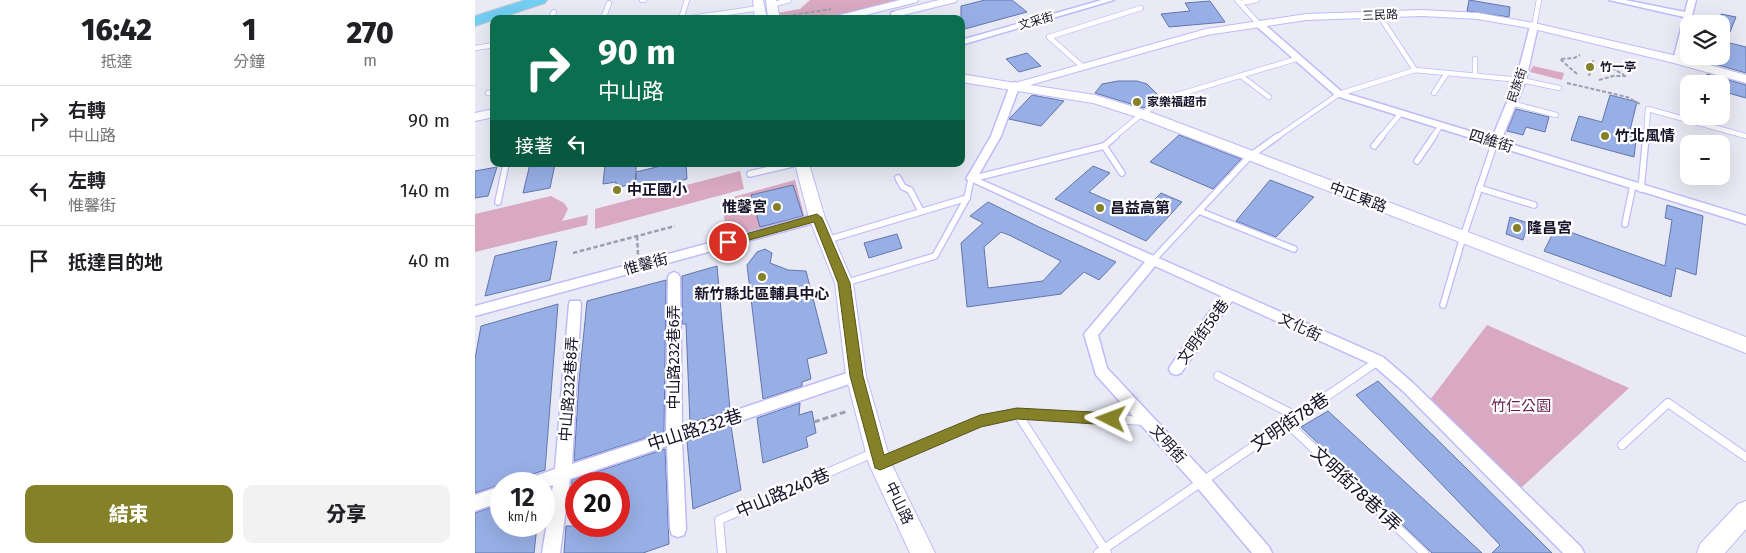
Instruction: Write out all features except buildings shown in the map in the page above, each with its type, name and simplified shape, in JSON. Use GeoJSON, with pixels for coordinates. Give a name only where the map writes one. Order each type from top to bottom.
{"type":"FeatureCollection","features":[{"type":"Feature","properties":{"kind":"highway"},"geometry":{"type":"LineString","coordinates":[[475,11],[510,0]]}},
{"type":"Feature","properties":{"kind":"highway"},"geometry":{"type":"LineString","coordinates":[[494,15],[540,0]]}},
{"type":"Feature","properties":{"kind":"highway"},"geometry":{"type":"LineString","coordinates":[[475,21],[490,16]]}},
{"type":"Feature","properties":{"kind":"street"},"geometry":{"type":"LineString","coordinates":[[852,15],[913,0]]}},
{"type":"Feature","properties":{"kind":"street"},"geometry":{"type":"LineString","coordinates":[[901,15],[952,0]]}},
{"type":"Feature","properties":{"kind":"street","name":"文采街"},"geometry":{"type":"LineString","coordinates":[[965,42],[1111,0]]}},
{"type":"Feature","properties":{"kind":"street"},"geometry":{"type":"LineString","coordinates":[[1613,0],[1688,15],[1692,0]]}},
{"type":"Feature","properties":{"kind":"street"},"geometry":{"type":"LineString","coordinates":[[771,2],[773,15]]}},
{"type":"Feature","properties":{"kind":"street","name":"三民路"},"geometry":{"type":"LineString","coordinates":[[1015,85],[1206,32],[1258,22],[1306,17],[1422,13],[1478,16],[1534,26],[1677,60],[1746,79]]}},
{"type":"Feature","properties":{"kind":"street","name":"四維街"},"geometry":{"type":"LineString","coordinates":[[1258,22],[1339,94],[1746,220]]}},
{"type":"Feature","properties":{"kind":"street","name":"民族街"},"geometry":{"type":"LineString","coordinates":[[1495,142],[1521,80],[1534,26]]}},
{"type":"Feature","properties":{"kind":"street"},"geometry":{"type":"LineString","coordinates":[[1677,60],[1680,48]]}},
{"type":"Feature","properties":{"kind":"street","name":"中正東路"},"geometry":{"type":"LineString","coordinates":[[965,79],[1095,99],[1142,114],[1746,345]]}},
{"type":"Feature","properties":{"kind":"street"},"geometry":{"type":"LineString","coordinates":[[971,179],[996,136],[1015,85]]}},
{"type":"Feature","properties":{"kind":"street"},"geometry":{"type":"LineString","coordinates":[[475,108],[490,97]]}},
{"type":"Feature","properties":{"kind":"street"},"geometry":{"type":"LineString","coordinates":[[475,117],[490,114]]}},
{"type":"Feature","properties":{"kind":"street","name":"中山路"},"geometry":{"type":"LineString","coordinates":[[803,167],[817,218],[844,283],[856,376],[878,458],[923,553]]}},
{"type":"Feature","properties":{"kind":"street","name":"文化街"},"geometry":{"type":"LineString","coordinates":[[971,179],[1378,361],[1408,387],[1575,553]]}},
{"type":"Feature","properties":{"kind":"street","name":"惟馨街"},"geometry":{"type":"LineString","coordinates":[[475,311],[817,218]]}},
{"type":"Feature","properties":{"kind":"street","name":"文明街"},"geometry":{"type":"LineString","coordinates":[[1153,260],[1091,334],[1101,371],[1202,481],[1263,553]]}},
{"type":"Feature","properties":{"kind":"street","name":"中山路232巷6弄"},"geometry":{"type":"LineString","coordinates":[[674,277],[675,437],[678,529]]}},
{"type":"Feature","properties":{"kind":"street","name":"文明街58巷"},"geometry":{"type":"LineString","coordinates":[[1176,369],[1230,294]]}},
{"type":"Feature","properties":{"kind":"street","name":"中山路232巷8弄"},"geometry":{"type":"LineString","coordinates":[[551,553],[563,474],[575,304]]}},
{"type":"Feature","properties":{"kind":"street","name":"中山路232巷"},"geometry":{"type":"LineString","coordinates":[[555,477],[856,376]]}},
{"type":"Feature","properties":{"kind":"street"},"geometry":{"type":"LineString","coordinates":[[475,503],[490,498]]}},
{"type":"Feature","properties":{"kind":"street"},"geometry":{"type":"LineString","coordinates":[[1709,553],[1746,512]]}},
{"type":"Feature","properties":{"kind":"lane"},"geometry":{"type":"LineString","coordinates":[[683,15],[687,0]]}},
{"type":"Feature","properties":{"kind":"lane"},"geometry":{"type":"LineString","coordinates":[[771,2],[789,0]]}},
{"type":"Feature","properties":{"kind":"lane"},"geometry":{"type":"LineString","coordinates":[[1238,2],[1257,0]]}},
{"type":"Feature","properties":{"kind":"lane"},"geometry":{"type":"LineString","coordinates":[[1534,26],[1539,0]]}},
{"type":"Feature","properties":{"kind":"lane"},"geometry":{"type":"LineString","coordinates":[[1238,2],[1258,22]]}},
{"type":"Feature","properties":{"kind":"lane"},"geometry":{"type":"LineString","coordinates":[[604,15],[609,3]]}},
{"type":"Feature","properties":{"kind":"lane"},"geometry":{"type":"LineString","coordinates":[[1083,67],[1049,37],[1141,8]]}},
{"type":"Feature","properties":{"kind":"lane"},"geometry":{"type":"LineString","coordinates":[[713,15],[760,9]]}},
{"type":"Feature","properties":{"kind":"lane"},"geometry":{"type":"LineString","coordinates":[[1379,15],[1415,70]]}},
{"type":"Feature","properties":{"kind":"lane"},"geometry":{"type":"LineString","coordinates":[[475,48],[490,45]]}},
{"type":"Feature","properties":{"kind":"lane"},"geometry":{"type":"LineString","coordinates":[[844,283],[935,256],[967,198],[971,179],[1104,146],[1142,114],[1167,98],[1299,58]]}},
{"type":"Feature","properties":{"kind":"lane"},"geometry":{"type":"LineString","coordinates":[[1475,59],[1475,76]]}},
{"type":"Feature","properties":{"kind":"lane"},"geometry":{"type":"LineString","coordinates":[[1153,260],[1250,156],[1339,94],[1415,70],[1521,80],[1559,88]]}},
{"type":"Feature","properties":{"kind":"lane"},"geometry":{"type":"LineString","coordinates":[[1434,92],[1447,73]]}},
{"type":"Feature","properties":{"kind":"lane"},"geometry":{"type":"LineString","coordinates":[[1241,76],[1269,96]]}},
{"type":"Feature","properties":{"kind":"lane"},"geometry":{"type":"LineString","coordinates":[[1511,103],[1556,115]]}},
{"type":"Feature","properties":{"kind":"lane"},"geometry":{"type":"LineString","coordinates":[[1625,224],[1637,187],[1648,109],[1746,136]]}},
{"type":"Feature","properties":{"kind":"lane"},"geometry":{"type":"LineString","coordinates":[[1374,146],[1401,113]]}},
{"type":"Feature","properties":{"kind":"lane"},"geometry":{"type":"LineString","coordinates":[[1417,161],[1441,125]]}},
{"type":"Feature","properties":{"kind":"lane"},"geometry":{"type":"LineString","coordinates":[[1443,305],[1463,237],[1495,142]]}},
{"type":"Feature","properties":{"kind":"lane"},"geometry":{"type":"LineString","coordinates":[[1104,146],[1122,174]]}},
{"type":"Feature","properties":{"kind":"lane"},"geometry":{"type":"LineString","coordinates":[[499,202],[505,167]]}},
{"type":"Feature","properties":{"kind":"lane"},"geometry":{"type":"LineString","coordinates":[[749,174],[779,167]]}},
{"type":"Feature","properties":{"kind":"lane"},"geometry":{"type":"LineString","coordinates":[[898,178],[903,186],[910,190],[921,211]]}},
{"type":"Feature","properties":{"kind":"lane"},"geometry":{"type":"LineString","coordinates":[[1479,188],[1535,205]]}},
{"type":"Feature","properties":{"kind":"lane"},"geometry":{"type":"LineString","coordinates":[[825,240],[967,198]]}},
{"type":"Feature","properties":{"kind":"lane"},"geometry":{"type":"LineString","coordinates":[[1199,211],[1294,249]]}},
{"type":"Feature","properties":{"kind":"lane","name":"文明街78巷"},"geometry":{"type":"LineString","coordinates":[[1103,552],[1202,481],[1378,361]]}},
{"type":"Feature","properties":{"kind":"lane"},"geometry":{"type":"LineString","coordinates":[[1218,376],[1298,417]]}},
{"type":"Feature","properties":{"kind":"lane"},"geometry":{"type":"LineString","coordinates":[[1622,444],[1668,403],[1746,457]]}},
{"type":"Feature","properties":{"kind":"lane"},"geometry":{"type":"LineString","coordinates":[[1017,413],[1103,552]]}},
{"type":"Feature","properties":{"kind":"lane"},"geometry":{"type":"LineString","coordinates":[[878,458],[980,421],[1017,413],[1148,421]]}},
{"type":"Feature","properties":{"kind":"lane","name":"文明街78巷1弄"},"geometry":{"type":"LineString","coordinates":[[1288,424],[1423,553]]}},
{"type":"Feature","properties":{"kind":"lane","name":"中山路240巷"},"geometry":{"type":"LineString","coordinates":[[722,553],[719,520],[878,458]]}},
{"type":"Feature","properties":{"kind":"path"},"geometry":{"type":"LineString","coordinates":[[825,15],[829,14],[827,9]]}},
{"type":"Feature","properties":{"kind":"path"},"geometry":{"type":"LineString","coordinates":[[1577,74],[1560,59],[1574,58],[1580,55]]}},
{"type":"Feature","properties":{"kind":"path"},"geometry":{"type":"LineString","coordinates":[[1593,64],[1594,59]]}},
{"type":"Feature","properties":{"kind":"path"},"geometry":{"type":"LineString","coordinates":[[1599,80],[1613,76],[1626,76],[1611,68],[1610,62]]}},
{"type":"Feature","properties":{"kind":"path"},"geometry":{"type":"LineString","coordinates":[[1589,76],[1590,72]]}},
{"type":"Feature","properties":{"kind":"path"},"geometry":{"type":"LineString","coordinates":[[1563,82],[1627,97],[1648,109]]}},
{"type":"Feature","properties":{"kind":"path"},"geometry":{"type":"LineString","coordinates":[[573,253],[675,226]]}},
{"type":"Feature","properties":{"kind":"path"},"geometry":{"type":"LineString","coordinates":[[637,236],[638,266]]}},
{"type":"Feature","properties":{"kind":"path"},"geometry":{"type":"LineString","coordinates":[[814,422],[864,406]]}},
{"type":"Feature","properties":{"kind":"green space"},"geometry":{"type":"Polygon","coordinates":[[[810,0],[904,0],[843,15],[778,15],[777,13],[800,9],[810,0]]]}},
{"type":"Feature","properties":{"kind":"green space"},"geometry":{"type":"Polygon","coordinates":[[[1533,66],[1564,73],[1562,80],[1530,72],[1533,66]]]}},
{"type":"Feature","properties":{"kind":"green space"},"geometry":{"type":"Polygon","coordinates":[[[740,171],[744,189],[595,229],[595,209],[740,171]]]}},
{"type":"Feature","properties":{"kind":"green space"},"geometry":{"type":"Polygon","coordinates":[[[795,180],[805,219],[727,240],[722,200],[795,180]]]}},
{"type":"Feature","properties":{"kind":"green space"},"geometry":{"type":"Polygon","coordinates":[[[551,196],[564,203],[568,209],[562,221],[588,215],[587,225],[475,252],[475,214],[551,196]]]}},
{"type":"Feature","properties":{"kind":"green space","name":"竹仁公園"},"geometry":{"type":"Polygon","coordinates":[[[1487,325],[1629,388],[1521,488],[1430,400],[1487,325]]]}},
{"type":"Feature","properties":{"kind":"place","name":"竹一亭"},"geometry":{"type":"Point","coordinates":[1590,67]}},
{"type":"Feature","properties":{"kind":"place","name":"家樂福超市"},"geometry":{"type":"Point","coordinates":[1137,102]}},
{"type":"Feature","properties":{"kind":"place","name":"竹北風情"},"geometry":{"type":"Point","coordinates":[1605,136]}},
{"type":"Feature","properties":{"kind":"place","name":"中正國小"},"geometry":{"type":"Point","coordinates":[617,190]}},
{"type":"Feature","properties":{"kind":"place","name":"惟馨宮"},"geometry":{"type":"Point","coordinates":[777,207]}},
{"type":"Feature","properties":{"kind":"place","name":"昌益高第"},"geometry":{"type":"Point","coordinates":[1100,208]}},
{"type":"Feature","properties":{"kind":"place","name":"隆昌宮"},"geometry":{"type":"Point","coordinates":[1517,228]}},
{"type":"Feature","properties":{"kind":"place","name":"新竹縣北區輔具中心"},"geometry":{"type":"Point","coordinates":[762,277]}},
{"type":"Feature","properties":{"kind":"route"},"geometry":{"type":"LineString","coordinates":[[728,242],[817,218],[844,283],[856,376],[880,464],[980,421],[1017,413],[1111,419]]}}]}
